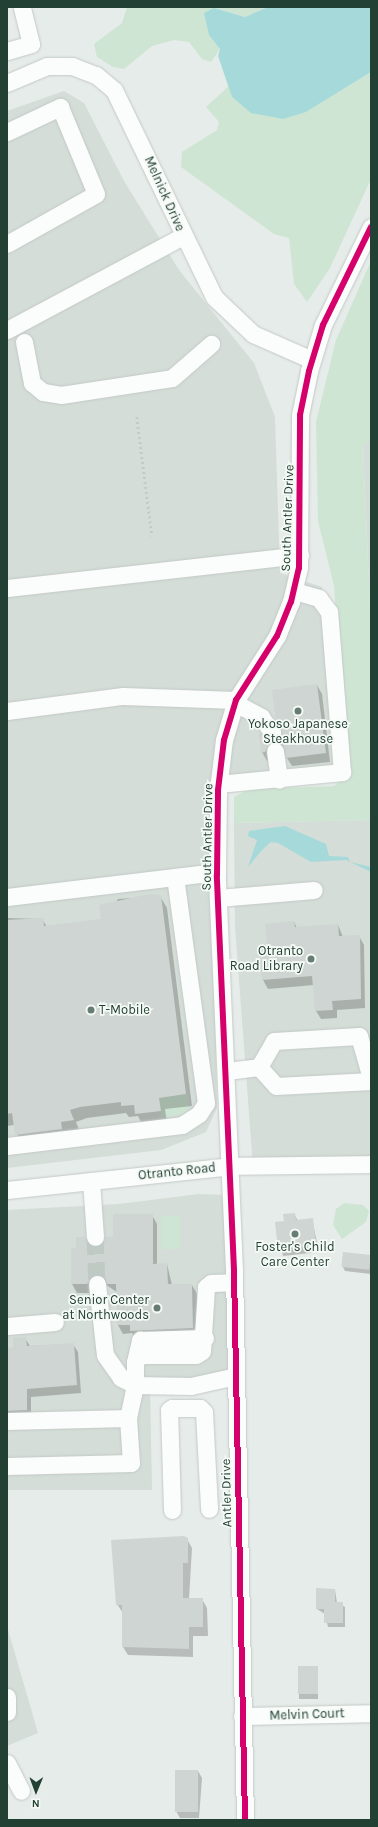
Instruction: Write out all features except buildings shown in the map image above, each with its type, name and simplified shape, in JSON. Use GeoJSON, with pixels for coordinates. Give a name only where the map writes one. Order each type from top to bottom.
{"type":"FeatureCollection","features":[{"type":"Feature","properties":{"kind":"street"},"geometry":{"type":"LineString","coordinates":[[7,51],[31,44],[22,7]]}},
{"type":"Feature","properties":{"kind":"street","name":"Melnick Drive"},"geometry":{"type":"LineString","coordinates":[[7,83],[47,66],[72,66],[96,75],[114,90],[206,284],[232,317],[276,347],[312,360]]}},
{"type":"Feature","properties":{"kind":"street"},"geometry":{"type":"LineString","coordinates":[[7,132],[60,108],[96,194],[7,244]]}},
{"type":"Feature","properties":{"kind":"street","name":"South Antler Drive"},"geometry":{"type":"LineString","coordinates":[[230,1166],[217,872],[218,784],[224,740],[236,702],[277,636],[294,591],[300,555],[300,416],[312,360],[323,325],[371,227]]}},
{"type":"Feature","properties":{"kind":"street"},"geometry":{"type":"LineString","coordinates":[[7,330],[183,236]]}},
{"type":"Feature","properties":{"kind":"street"},"geometry":{"type":"LineString","coordinates":[[24,342],[32,382],[43,392],[61,395],[172,378],[211,344]]}},
{"type":"Feature","properties":{"kind":"street"},"geometry":{"type":"LineString","coordinates":[[7,588],[300,555]]}},
{"type":"Feature","properties":{"kind":"street"},"geometry":{"type":"LineString","coordinates":[[218,784],[337,774],[344,767],[329,612],[319,598],[294,591]]}},
{"type":"Feature","properties":{"kind":"street"},"geometry":{"type":"LineString","coordinates":[[7,711],[123,696],[236,702],[261,717],[272,732]]}},
{"type":"Feature","properties":{"kind":"street"},"geometry":{"type":"LineString","coordinates":[[275,751],[278,780]]}},
{"type":"Feature","properties":{"kind":"street"},"geometry":{"type":"LineString","coordinates":[[7,897],[217,872]]}},
{"type":"Feature","properties":{"kind":"street"},"geometry":{"type":"LineString","coordinates":[[7,1146],[182,1125],[199,1114],[206,1103],[175,877]]}},
{"type":"Feature","properties":{"kind":"street"},"geometry":{"type":"LineString","coordinates":[[218,898],[314,890]]}},
{"type":"Feature","properties":{"kind":"street"},"geometry":{"type":"LineString","coordinates":[[259,1067],[274,1041],[359,1036],[371,1078]]}},
{"type":"Feature","properties":{"kind":"street"},"geometry":{"type":"LineString","coordinates":[[227,1071],[259,1067]]}},
{"type":"Feature","properties":{"kind":"street"},"geometry":{"type":"LineString","coordinates":[[259,1067],[276,1086],[371,1081]]}},
{"type":"Feature","properties":{"kind":"street","name":"Otranto Road"},"geometry":{"type":"LineString","coordinates":[[7,1190],[230,1166],[371,1164]]}},
{"type":"Feature","properties":{"kind":"street","name":"Antler Drive"},"geometry":{"type":"LineString","coordinates":[[230,1166],[234,1282],[245,1820]]}},
{"type":"Feature","properties":{"kind":"street"},"geometry":{"type":"LineString","coordinates":[[91,1182],[95,1236]]}},
{"type":"Feature","properties":{"kind":"street"},"geometry":{"type":"LineString","coordinates":[[7,1466],[131,1463],[128,1418],[135,1385],[135,1362],[140,1355],[196,1355],[202,1351],[205,1338],[206,1287],[211,1283],[234,1282]]}},
{"type":"Feature","properties":{"kind":"street"},"geometry":{"type":"LineString","coordinates":[[97,1284],[105,1356],[120,1378],[135,1385],[185,1387],[236,1376]]}},
{"type":"Feature","properties":{"kind":"street"},"geometry":{"type":"LineString","coordinates":[[7,1326],[55,1322]]}},
{"type":"Feature","properties":{"kind":"street"},"geometry":{"type":"LineString","coordinates":[[172,1510],[169,1410],[172,1408],[200,1408],[204,1412],[209,1509]]}},
{"type":"Feature","properties":{"kind":"street"},"geometry":{"type":"LineString","coordinates":[[7,1421],[128,1418]]}},
{"type":"Feature","properties":{"kind":"street"},"geometry":{"type":"LineString","coordinates":[[7,1698],[7,1712]]}},
{"type":"Feature","properties":{"kind":"street","name":"Melvin Court"},"geometry":{"type":"LineString","coordinates":[[242,1716],[371,1713]]}},
{"type":"Feature","properties":{"kind":"street"},"geometry":{"type":"LineString","coordinates":[[7,1763],[21,1791]]}},
{"type":"Feature","properties":{"kind":"path"},"geometry":{"type":"LineString","coordinates":[[137,418],[152,536]]}},
{"type":"Feature","properties":{"kind":"shaded area"},"geometry":{"type":"Polygon","coordinates":[[[64,91],[84,103],[124,181],[179,270],[254,363],[275,417],[280,573],[322,587],[345,769],[210,789],[217,1108],[206,1132],[161,1150],[7,1168],[7,111],[64,91]]]}},
{"type":"Feature","properties":{"kind":"shaded area"},"geometry":{"type":"Polygon","coordinates":[[[371,439],[371,630],[363,445],[371,439]]]}},
{"type":"Feature","properties":{"kind":"shaded area"},"geometry":{"type":"Polygon","coordinates":[[[371,820],[371,1164],[253,1166],[235,927],[234,823],[371,820]]]}},
{"type":"Feature","properties":{"kind":"shaded area"},"geometry":{"type":"Polygon","coordinates":[[[199,1194],[223,1195],[236,1376],[150,1387],[152,1490],[7,1490],[7,1210],[119,1204],[199,1194]]]}},
{"type":"Feature","properties":{"kind":"shaded area"},"geometry":{"type":"Polygon","coordinates":[[[7,1626],[38,1733],[7,1746],[7,1626]]]}},
{"type":"Feature","properties":{"kind":"green space"},"geometry":{"type":"Polygon","coordinates":[[[127,7],[268,7],[245,17],[214,8],[209,35],[220,49],[211,62],[202,59],[189,42],[174,40],[152,46],[124,69],[113,67],[97,57],[94,44],[122,23],[127,7]]]}},
{"type":"Feature","properties":{"kind":"green space"},"geometry":{"type":"Polygon","coordinates":[[[371,72],[371,179],[330,268],[307,302],[294,284],[289,238],[274,234],[181,167],[182,152],[217,130],[219,122],[206,107],[230,85],[232,97],[306,112],[371,72]]]}},
{"type":"Feature","properties":{"kind":"green space"},"geometry":{"type":"Polygon","coordinates":[[[371,261],[371,439],[363,445],[371,630],[371,820],[234,823],[234,797],[250,789],[334,786],[348,774],[334,586],[318,521],[316,422],[336,340],[371,261]]]}},
{"type":"Feature","properties":{"kind":"green space"},"geometry":{"type":"Polygon","coordinates":[[[188,1094],[189,1109],[185,1114],[162,1117],[159,1098],[188,1094]]]}},
{"type":"Feature","properties":{"kind":"green space"},"geometry":{"type":"Polygon","coordinates":[[[344,1203],[363,1205],[369,1211],[366,1222],[342,1239],[333,1225],[336,1209],[344,1203]]]}},
{"type":"Feature","properties":{"kind":"green space"},"geometry":{"type":"Polygon","coordinates":[[[161,1216],[180,1216],[180,1249],[161,1249],[161,1216]]]}},
{"type":"Feature","properties":{"kind":"water"},"geometry":{"type":"Polygon","coordinates":[[[268,7],[371,7],[371,72],[306,112],[283,119],[251,113],[232,97],[218,56],[220,49],[209,35],[204,13],[214,8],[245,17],[268,7]]]}},
{"type":"Feature","properties":{"kind":"water"},"geometry":{"type":"Polygon","coordinates":[[[285,826],[326,844],[329,856],[348,857],[350,862],[346,860],[311,862],[278,843],[271,842],[248,867],[257,840],[248,836],[249,831],[285,826]]]}},
{"type":"Feature","properties":{"kind":"water"},"geometry":{"type":"Polygon","coordinates":[[[350,862],[371,867],[371,872],[350,862]]]}},
{"type":"Feature","properties":{"kind":"tunnel"},"geometry":{"type":"LineString","coordinates":[[95,1237],[97,1284]]}},
{"type":"Feature","properties":{"kind":"cycle path"},"geometry":{"type":"LineString","coordinates":[[245,1820],[234,1270],[217,875],[218,790],[224,740],[236,700],[277,636],[291,602],[299,568],[300,415],[309,371],[323,325],[371,227]]}},
{"type":"Feature","properties":{"kind":"place","name":"Yokoso Japanese Steakhouse"},"geometry":{"type":"Point","coordinates":[298,711]}},
{"type":"Feature","properties":{"kind":"place","name":"Otranto Road Library"},"geometry":{"type":"Point","coordinates":[311,959]}},
{"type":"Feature","properties":{"kind":"place","name":"T-Mobile"},"geometry":{"type":"Point","coordinates":[91,1010]}},
{"type":"Feature","properties":{"kind":"place","name":"Foster's Child Care Center"},"geometry":{"type":"Point","coordinates":[295,1234]}},
{"type":"Feature","properties":{"kind":"place","name":"Senior Center at Northwoods"},"geometry":{"type":"Point","coordinates":[157,1308]}}]}
